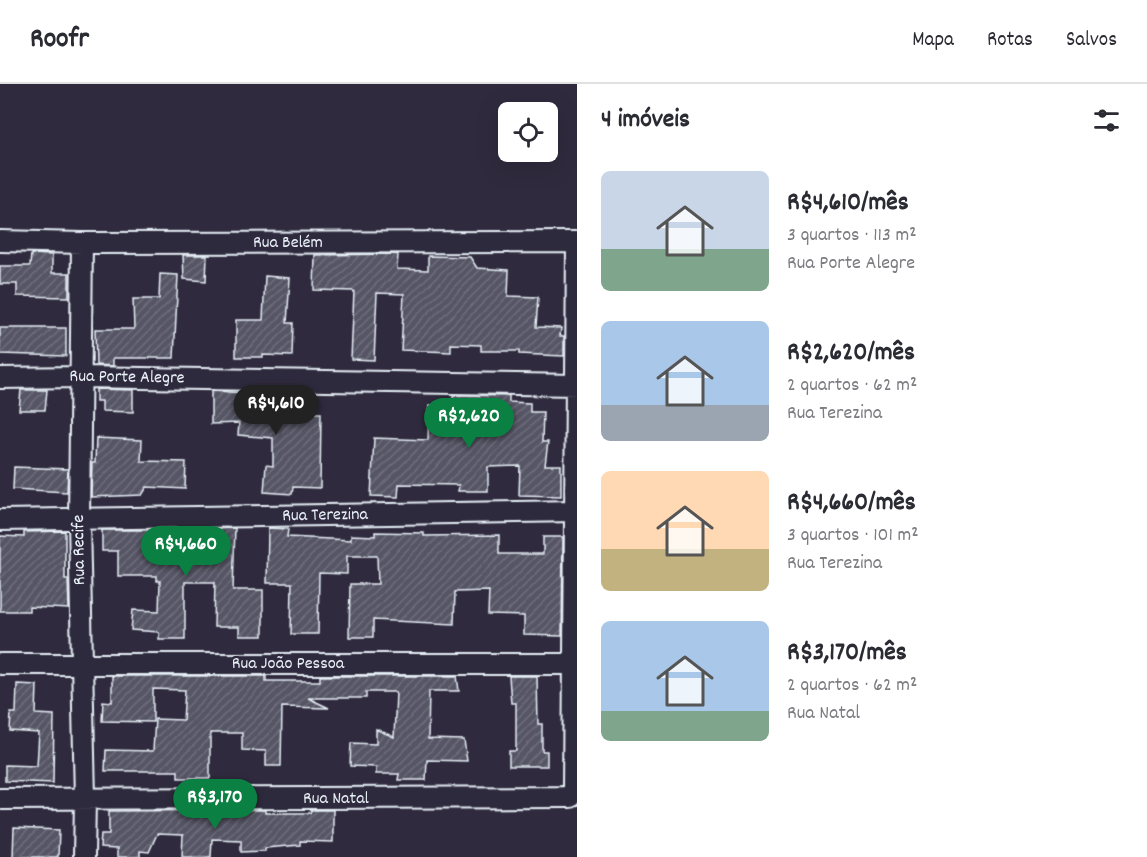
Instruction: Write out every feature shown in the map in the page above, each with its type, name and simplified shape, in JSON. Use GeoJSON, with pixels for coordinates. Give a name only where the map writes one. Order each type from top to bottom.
{"type":"FeatureCollection","features":[{"type":"Feature","properties":{"kind":"street","name":"Rua Belém"},"geometry":{"type":"LineString","coordinates":[[0,241],[82,243],[577,242]]}},
{"type":"Feature","properties":{"kind":"street"},"geometry":{"type":"LineString","coordinates":[[575,664],[577,242]]}},
{"type":"Feature","properties":{"kind":"street","name":"Rua Recife"},"geometry":{"type":"LineString","coordinates":[[82,243],[79,520],[83,664],[84,857]]}},
{"type":"Feature","properties":{"kind":"street","name":"Rua Porte Alegre"},"geometry":{"type":"LineString","coordinates":[[0,378],[81,377],[576,385]]}},
{"type":"Feature","properties":{"kind":"street","name":"Rua Terezina"},"geometry":{"type":"LineString","coordinates":[[0,520],[576,511]]}},
{"type":"Feature","properties":{"kind":"street","name":"Rua João Pessoa"},"geometry":{"type":"LineString","coordinates":[[0,664],[575,664]]}},
{"type":"Feature","properties":{"kind":"street","name":"Rua Natal"},"geometry":{"type":"LineString","coordinates":[[0,799],[570,798],[573,791],[575,664]]}},
{"type":"Feature","properties":{"kind":"building"},"geometry":{"type":"Polygon","coordinates":[[[31,254],[52,255],[52,273],[69,273],[69,297],[17,296],[17,284],[0,284],[0,266],[30,266],[31,254]]]}},
{"type":"Feature","properties":{"kind":"building"},"geometry":{"type":"Polygon","coordinates":[[[398,254],[397,269],[428,270],[428,256],[470,257],[477,268],[509,270],[508,296],[538,297],[536,327],[561,328],[560,336],[564,336],[564,356],[519,354],[519,351],[481,351],[481,345],[451,344],[451,352],[401,350],[404,294],[377,293],[374,360],[351,359],[354,291],[314,290],[315,255],[398,254]]]}},
{"type":"Feature","properties":{"kind":"building"},"geometry":{"type":"Polygon","coordinates":[[[183,255],[207,255],[206,281],[184,279],[183,255]]]}},
{"type":"Feature","properties":{"kind":"building"},"geometry":{"type":"Polygon","coordinates":[[[160,274],[178,275],[174,358],[113,358],[113,366],[96,365],[95,329],[134,329],[133,299],[159,299],[160,274]]]}},
{"type":"Feature","properties":{"kind":"building"},"geometry":{"type":"Polygon","coordinates":[[[265,276],[290,278],[287,323],[293,323],[292,356],[236,357],[236,320],[263,320],[265,276]]]}},
{"type":"Feature","properties":{"kind":"building"},"geometry":{"type":"Polygon","coordinates":[[[0,328],[66,328],[66,356],[0,354],[0,328]]]}},
{"type":"Feature","properties":{"kind":"building"},"geometry":{"type":"Polygon","coordinates":[[[96,389],[133,390],[133,412],[102,411],[102,401],[96,401],[96,389]]]}},
{"type":"Feature","properties":{"kind":"building"},"geometry":{"type":"Polygon","coordinates":[[[21,390],[47,390],[45,410],[19,410],[21,390]]]}},
{"type":"Feature","properties":{"kind":"building"},"geometry":{"type":"Polygon","coordinates":[[[211,391],[283,395],[283,407],[293,407],[293,413],[321,413],[320,488],[293,487],[292,494],[264,492],[266,465],[273,466],[273,438],[238,435],[239,423],[211,424],[211,391]]]}},
{"type":"Feature","properties":{"kind":"building"},"geometry":{"type":"Polygon","coordinates":[[[453,395],[509,396],[509,402],[530,403],[530,412],[543,412],[542,442],[548,442],[545,465],[561,465],[561,496],[519,495],[520,466],[488,467],[488,491],[458,491],[459,485],[399,484],[398,497],[371,496],[374,438],[428,440],[429,405],[453,406],[453,395]]]}},
{"type":"Feature","properties":{"kind":"building"},"geometry":{"type":"Polygon","coordinates":[[[96,438],[142,440],[141,461],[186,462],[185,489],[147,487],[142,495],[91,497],[92,463],[95,463],[96,438]]]}},
{"type":"Feature","properties":{"kind":"building"},"geometry":{"type":"Polygon","coordinates":[[[14,467],[68,469],[67,492],[13,489],[14,467]]]}},
{"type":"Feature","properties":{"kind":"building"},"geometry":{"type":"Polygon","coordinates":[[[235,528],[233,590],[263,590],[263,636],[239,636],[239,627],[214,627],[215,582],[185,582],[185,639],[159,639],[159,632],[131,630],[133,610],[159,611],[160,581],[157,581],[157,576],[118,576],[118,551],[102,551],[102,530],[235,528]]]}},
{"type":"Feature","properties":{"kind":"building"},"geometry":{"type":"Polygon","coordinates":[[[268,528],[288,529],[287,537],[351,540],[351,535],[375,536],[375,532],[424,533],[424,536],[499,535],[499,554],[543,554],[543,537],[563,537],[562,636],[524,635],[524,616],[488,615],[489,591],[455,592],[454,624],[373,620],[373,637],[349,637],[350,584],[378,584],[377,556],[347,556],[347,574],[319,573],[318,634],[291,634],[292,583],[267,583],[268,528]]]}},
{"type":"Feature","properties":{"kind":"building"},"geometry":{"type":"Polygon","coordinates":[[[65,531],[65,579],[68,579],[69,609],[29,607],[29,611],[0,611],[0,536],[24,537],[24,532],[65,531]]]}},
{"type":"Feature","properties":{"kind":"building"},"geometry":{"type":"Polygon","coordinates":[[[112,676],[266,676],[266,681],[320,681],[320,676],[457,676],[459,691],[429,691],[428,739],[464,740],[467,761],[427,760],[426,780],[398,780],[399,774],[376,774],[376,767],[350,766],[351,743],[376,744],[376,729],[394,737],[396,692],[366,692],[366,698],[308,698],[329,708],[282,707],[281,766],[266,766],[266,751],[242,750],[242,733],[210,733],[210,778],[178,778],[178,771],[105,771],[106,750],[153,751],[155,719],[183,720],[185,690],[153,689],[153,722],[102,721],[103,701],[112,702],[112,676]]]}},
{"type":"Feature","properties":{"kind":"building"},"geometry":{"type":"Polygon","coordinates":[[[509,676],[537,676],[538,724],[542,724],[542,751],[547,751],[547,766],[509,766],[509,751],[516,751],[516,703],[511,703],[509,676]]]}},
{"type":"Feature","properties":{"kind":"building"},"geometry":{"type":"Polygon","coordinates":[[[17,684],[37,685],[36,714],[54,715],[53,783],[5,781],[5,765],[37,766],[39,733],[10,731],[11,713],[16,713],[17,684]]]}},
{"type":"Feature","properties":{"kind":"building"},"geometry":{"type":"Polygon","coordinates":[[[265,810],[265,813],[310,813],[311,810],[333,810],[333,842],[300,841],[300,845],[265,848],[265,851],[241,852],[241,840],[212,839],[211,857],[182,857],[183,835],[157,834],[149,852],[140,851],[140,857],[117,857],[117,849],[100,848],[101,834],[109,834],[109,811],[265,810]]]}},
{"type":"Feature","properties":{"kind":"building"},"geometry":{"type":"Polygon","coordinates":[[[14,828],[59,830],[58,857],[13,857],[14,828]]]}}]}
